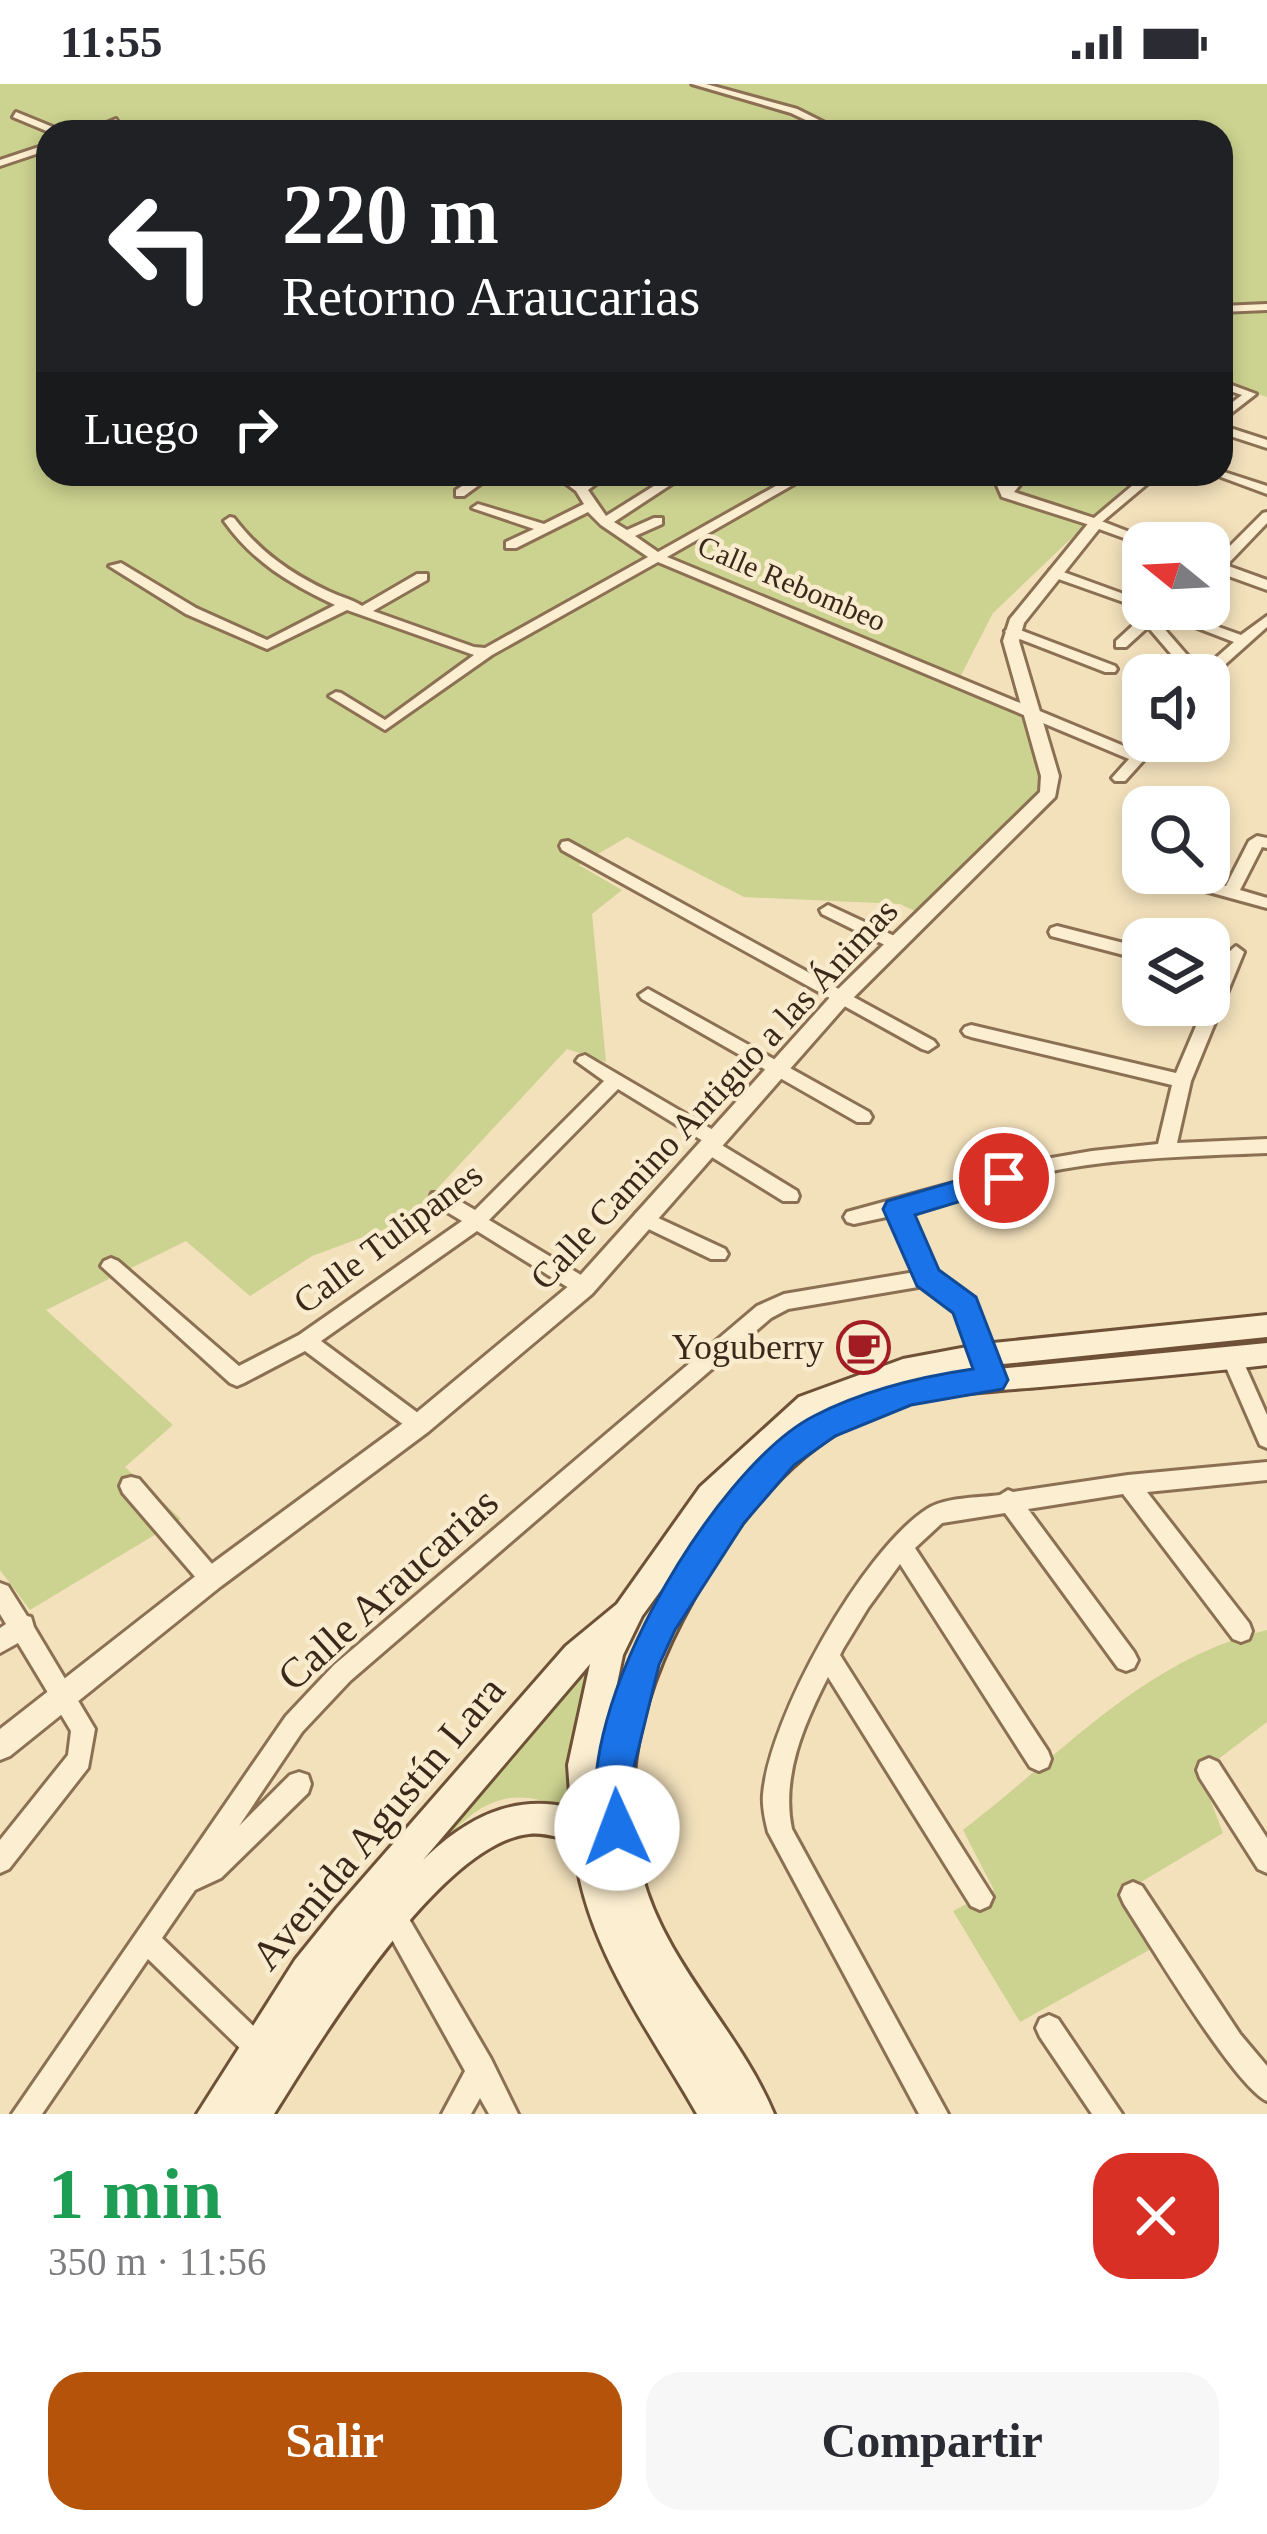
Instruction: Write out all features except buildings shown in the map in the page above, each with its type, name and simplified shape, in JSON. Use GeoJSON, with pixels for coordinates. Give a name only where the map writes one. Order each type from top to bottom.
{"type":"FeatureCollection","features":[{"type":"Feature","properties":{"kind":"main road"},"geometry":{"type":"LineString","coordinates":[[716,2114],[696,2046],[643,1924],[617,1828],[615,1771],[642,1664],[663,1618],[712,1542],[783,1455],[868,1404],[988,1367],[1267,1326]]}},
{"type":"Feature","properties":{"kind":"main road"},"geometry":{"type":"LineString","coordinates":[[756,2114],[696,2046],[613,1934],[593,1878],[584,1766],[608,1653],[631,1606],[710,1496],[809,1405],[903,1370],[1267,1354]]}},
{"type":"Feature","properties":{"kind":"main road","name":"Avenida Agustín Lara"},"geometry":{"type":"LineString","coordinates":[[254,2114],[384,1901],[577,1656],[631,1606]]}},
{"type":"Feature","properties":{"kind":"main road","name":"Avenida Agustín Lara"},"geometry":{"type":"LineString","coordinates":[[215,2114],[307,1972],[384,1901],[494,1828],[528,1816],[586,1828]]}},
{"type":"Feature","properties":{"kind":"street"},"geometry":{"type":"LineString","coordinates":[[696,84],[813,120]]}},
{"type":"Feature","properties":{"kind":"street"},"geometry":{"type":"LineString","coordinates":[[16,115],[36,123]]}},
{"type":"Feature","properties":{"kind":"street"},"geometry":{"type":"LineString","coordinates":[[0,163],[36,151]]}},
{"type":"Feature","properties":{"kind":"street"},"geometry":{"type":"LineString","coordinates":[[1233,309],[1267,308]]}},
{"type":"Feature","properties":{"kind":"street"},"geometry":{"type":"LineString","coordinates":[[1233,388],[1250,394],[1233,407]]}},
{"type":"Feature","properties":{"kind":"street"},"geometry":{"type":"LineString","coordinates":[[1233,433],[1267,443]]}},
{"type":"Feature","properties":{"kind":"street"},"geometry":{"type":"LineString","coordinates":[[1233,479],[1267,490]]}},
{"type":"Feature","properties":{"kind":"street"},"geometry":{"type":"LineString","coordinates":[[460,493],[470,486]]}},
{"type":"Feature","properties":{"kind":"street"},"geometry":{"type":"LineString","coordinates":[[577,486],[585,486]]}},
{"type":"Feature","properties":{"kind":"street"},"geometry":{"type":"LineString","coordinates":[[604,522],[662,486]]}},
{"type":"Feature","properties":{"kind":"street"},"geometry":{"type":"LineString","coordinates":[[336,696],[385,726],[487,652],[784,486]]}},
{"type":"Feature","properties":{"kind":"street"},"geometry":{"type":"LineString","coordinates":[[1003,486],[1006,494]]}},
{"type":"Feature","properties":{"kind":"street"},"geometry":{"type":"LineString","coordinates":[[1006,494],[1013,486]]}},
{"type":"Feature","properties":{"kind":"street"},"geometry":{"type":"LineString","coordinates":[[1110,668],[1012,632],[1096,523],[1139,486]]}},
{"type":"Feature","properties":{"kind":"street","name":"Calle Rebombeo"},"geometry":{"type":"LineString","coordinates":[[581,489],[588,507],[604,522],[657,556],[1122,751]]}},
{"type":"Feature","properties":{"kind":"street"},"geometry":{"type":"LineString","coordinates":[[1006,494],[1122,532]]}},
{"type":"Feature","properties":{"kind":"street"},"geometry":{"type":"LineString","coordinates":[[511,545],[588,507]]}},
{"type":"Feature","properties":{"kind":"street"},"geometry":{"type":"LineString","coordinates":[[478,508],[541,527]]}},
{"type":"Feature","properties":{"kind":"street"},"geometry":{"type":"LineString","coordinates":[[1230,550],[1267,516]]}},
{"type":"Feature","properties":{"kind":"street"},"geometry":{"type":"LineString","coordinates":[[230,521],[241,542],[296,581],[487,652]]}},
{"type":"Feature","properties":{"kind":"street"},"geometry":{"type":"LineString","coordinates":[[625,536],[658,521]]}},
{"type":"Feature","properties":{"kind":"street"},"geometry":{"type":"LineString","coordinates":[[116,566],[191,611],[267,645],[350,603]]}},
{"type":"Feature","properties":{"kind":"street"},"geometry":{"type":"LineString","coordinates":[[1230,572],[1267,585]]}},
{"type":"Feature","properties":{"kind":"street"},"geometry":{"type":"LineString","coordinates":[[1054,573],[1122,599]]}},
{"type":"Feature","properties":{"kind":"street"},"geometry":{"type":"LineString","coordinates":[[367,609],[422,577]]}},
{"type":"Feature","properties":{"kind":"street"},"geometry":{"type":"LineString","coordinates":[[1228,654],[1267,620]]}},
{"type":"Feature","properties":{"kind":"street"},"geometry":{"type":"LineString","coordinates":[[1121,644],[1130,630]]}},
{"type":"Feature","properties":{"kind":"street"},"geometry":{"type":"LineString","coordinates":[[1163,630],[1183,654]]}},
{"type":"Feature","properties":{"kind":"street"},"geometry":{"type":"LineString","coordinates":[[1211,630],[1244,641]]}},
{"type":"Feature","properties":{"kind":"street","name":"Calle Camino Antiguo a las Ánimas"},"geometry":{"type":"LineString","coordinates":[[0,1746],[211,1579],[418,1425],[584,1287],[840,999],[1049,794],[1050,776],[1027,711],[1012,632]]}},
{"type":"Feature","properties":{"kind":"street"},"geometry":{"type":"LineString","coordinates":[[1120,778],[1135,762]]}},
{"type":"Feature","properties":{"kind":"street"},"geometry":{"type":"LineString","coordinates":[[1267,844],[1257,841],[1231,892],[1267,903]]}},
{"type":"Feature","properties":{"kind":"street"},"geometry":{"type":"LineString","coordinates":[[568,846],[928,1045]]}},
{"type":"Feature","properties":{"kind":"street"},"geometry":{"type":"LineString","coordinates":[[828,910],[897,944]]}},
{"type":"Feature","properties":{"kind":"street"},"geometry":{"type":"LineString","coordinates":[[1057,932],[1122,949]]}},
{"type":"Feature","properties":{"kind":"street"},"geometry":{"type":"LineString","coordinates":[[1230,959],[1236,952]]}},
{"type":"Feature","properties":{"kind":"street"},"geometry":{"type":"LineString","coordinates":[[648,995],[863,1118]]}},
{"type":"Feature","properties":{"kind":"street"},"geometry":{"type":"LineString","coordinates":[[1166,1151],[1200,1026]]}},
{"type":"Feature","properties":{"kind":"street"},"geometry":{"type":"LineString","coordinates":[[971,1031],[1182,1081]]}},
{"type":"Feature","properties":{"kind":"street"},"geometry":{"type":"LineString","coordinates":[[585,1061],[790,1196]]}},
{"type":"Feature","properties":{"kind":"street","name":"Calle Tulipanes"},"geometry":{"type":"LineString","coordinates":[[111,1267],[237,1377],[306,1341],[476,1222],[615,1081]]}},
{"type":"Feature","properties":{"kind":"street"},"geometry":{"type":"LineString","coordinates":[[854,1217],[898,1209],[1031,1168],[1166,1151],[1267,1146]]}},
{"type":"Feature","properties":{"kind":"street"},"geometry":{"type":"LineString","coordinates":[[440,1198],[584,1287]]}},
{"type":"Feature","properties":{"kind":"street"},"geometry":{"type":"LineString","coordinates":[[898,1209],[927,1278],[965,1306],[988,1367]]}},
{"type":"Feature","properties":{"kind":"street"},"geometry":{"type":"LineString","coordinates":[[643,1218],[718,1254]]}},
{"type":"Feature","properties":{"kind":"street","name":"Calle Araucarias"},"geometry":{"type":"LineString","coordinates":[[26,2114],[294,1724],[342,1673],[764,1312],[784,1303],[927,1278]]}},
{"type":"Feature","properties":{"kind":"street"},"geometry":{"type":"LineString","coordinates":[[306,1341],[418,1425]]}},
{"type":"Feature","properties":{"kind":"street"},"geometry":{"type":"LineString","coordinates":[[1232,1358],[1267,1438]]}},
{"type":"Feature","properties":{"kind":"street"},"geometry":{"type":"LineString","coordinates":[[934,2114],[780,1832],[775,1797],[782,1762],[828,1656],[862,1594],[901,1546],[937,1514],[1128,1484],[1267,1472]]}},
{"type":"Feature","properties":{"kind":"street"},"geometry":{"type":"LineString","coordinates":[[1128,1484],[1241,1631]]}},
{"type":"Feature","properties":{"kind":"street"},"geometry":{"type":"LineString","coordinates":[[131,1486],[211,1579]]}},
{"type":"Feature","properties":{"kind":"street"},"geometry":{"type":"LineString","coordinates":[[1008,1500],[1126,1660]]}},
{"type":"Feature","properties":{"kind":"street"},"geometry":{"type":"LineString","coordinates":[[901,1546],[1039,1759]]}},
{"type":"Feature","properties":{"kind":"street"},"geometry":{"type":"LineString","coordinates":[[0,1593],[83,1729],[79,1760],[0,1860]]}},
{"type":"Feature","properties":{"kind":"street"},"geometry":{"type":"LineString","coordinates":[[0,1642],[23,1625]]}},
{"type":"Feature","properties":{"kind":"street"},"geometry":{"type":"LineString","coordinates":[[828,1656],[980,1897]]}},
{"type":"Feature","properties":{"kind":"street"},"geometry":{"type":"LineString","coordinates":[[1209,1770],[1267,1860]]}},
{"type":"Feature","properties":{"kind":"street"},"geometry":{"type":"LineString","coordinates":[[186,1882],[212,1869],[299,1784]]}},
{"type":"Feature","properties":{"kind":"street"},"geometry":{"type":"LineString","coordinates":[[1133,1895],[1231,2043],[1267,2087]]}},
{"type":"Feature","properties":{"kind":"street"},"geometry":{"type":"LineString","coordinates":[[384,1901],[504,2114]]}},
{"type":"Feature","properties":{"kind":"street"},"geometry":{"type":"LineString","coordinates":[[146,1940],[257,2047]]}},
{"type":"Feature","properties":{"kind":"street"},"geometry":{"type":"LineString","coordinates":[[1048,2028],[1108,2114]]}},
{"type":"Feature","properties":{"kind":"street"},"geometry":{"type":"LineString","coordinates":[[456,2114],[481,2068]]}},
{"type":"Feature","properties":{"kind":"green space"},"geometry":{"type":"Polygon","coordinates":[[[0,84],[1267,84],[1267,397],[1233,386],[1233,120],[36,120],[36,486],[1126,486],[993,613],[958,681],[931,671],[931,678],[1020,713],[1042,787],[921,914],[900,904],[744,897],[627,837],[579,865],[622,890],[592,914],[606,1062],[567,1049],[407,1221],[312,1256],[250,1296],[186,1241],[46,1310],[173,1425],[125,1467],[181,1519],[30,1610],[0,1570],[0,84]]]}},
{"type":"Feature","properties":{"kind":"green space"},"geometry":{"type":"Polygon","coordinates":[[[1267,1630],[1267,1722],[1200,1773],[1223,1833],[1121,1894],[1151,1949],[1020,2022],[953,1911],[994,1890],[963,1830],[1142,1687],[1181,1663],[1267,1630]]]}},
{"type":"Feature","properties":{"kind":"green space"},"geometry":{"type":"Polygon","coordinates":[[[600,1646],[580,1710],[568,1810],[539,1800],[494,1802],[458,1827],[405,1885],[396,1876],[600,1646]]]}},
{"type":"Feature","properties":{"kind":"place","name":"Yoguberry"},"geometry":{"type":"Point","coordinates":[863,1347]}},
{"type":"Feature","properties":{"kind":"route"},"geometry":{"type":"LineString","coordinates":[[617,1828],[615,1771],[627,1708],[642,1664],[663,1618],[733,1513],[783,1455],[824,1426],[868,1404],[909,1392],[992,1380],[965,1306],[950,1289],[927,1278],[898,1209],[1004,1178]]}}]}
